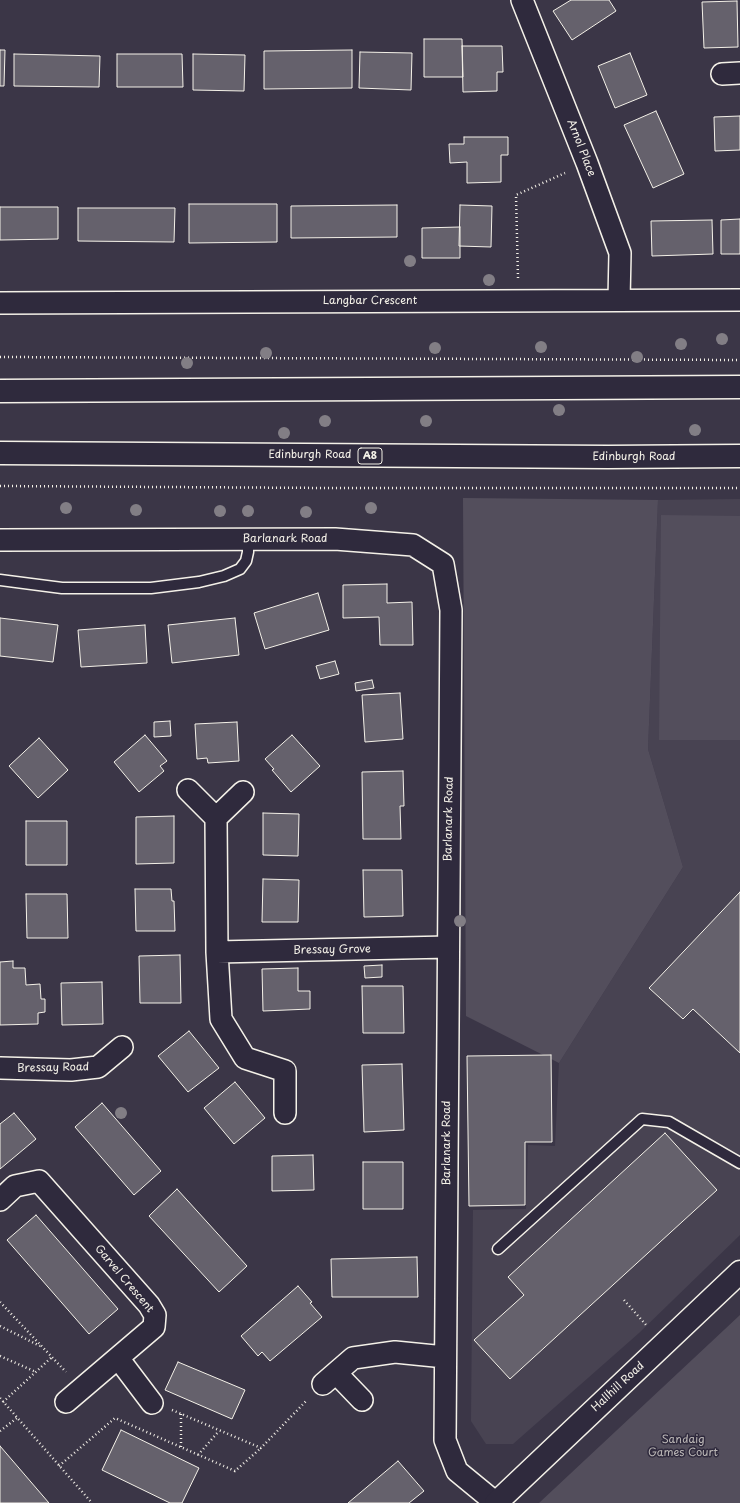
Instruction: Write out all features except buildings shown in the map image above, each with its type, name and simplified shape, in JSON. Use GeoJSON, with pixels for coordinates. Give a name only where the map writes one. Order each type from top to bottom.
{"type":"FeatureCollection","features":[{"type":"Feature","properties":{"kind":"main road"},"geometry":{"type":"LineString","coordinates":[[0,391],[740,388]]}},
{"type":"Feature","properties":{"kind":"main road","name":"Edinburgh Road"},"geometry":{"type":"LineString","coordinates":[[0,453],[600,457],[740,456]]}},
{"type":"Feature","properties":{"kind":"main road","name":"Hallhill Road"},"geometry":{"type":"LineString","coordinates":[[496,1503],[740,1272]]}},
{"type":"Feature","properties":{"kind":"street","name":"Arnol Place"},"geometry":{"type":"LineString","coordinates":[[522,0],[587,163],[620,253],[619,300]]}},
{"type":"Feature","properties":{"kind":"street","name":"Langbar Crescent"},"geometry":{"type":"LineString","coordinates":[[0,303],[740,300]]}},
{"type":"Feature","properties":{"kind":"street","name":"Barlanark Road"},"geometry":{"type":"LineString","coordinates":[[0,540],[335,539],[413,546],[443,564],[451,610],[445,1440],[457,1471],[496,1503]]}},
{"type":"Feature","properties":{"kind":"street"},"geometry":{"type":"LineString","coordinates":[[188,790],[216,818],[217,952],[221,1019],[245,1058],[285,1071],[285,1113]]}},
{"type":"Feature","properties":{"kind":"street"},"geometry":{"type":"LineString","coordinates":[[216,818],[243,792]]}},
{"type":"Feature","properties":{"kind":"street","name":"Bressay Grove"},"geometry":{"type":"LineString","coordinates":[[217,952],[448,947]]}},
{"type":"Feature","properties":{"kind":"street","name":"Bressay Road"},"geometry":{"type":"LineString","coordinates":[[0,1068],[71,1070],[98,1067],[122,1047]]}},
{"type":"Feature","properties":{"kind":"street","name":"Garvel Crescent"},"geometry":{"type":"LineString","coordinates":[[0,1200],[16,1186],[39,1181],[149,1305],[155,1315],[154,1326],[66,1402]]}},
{"type":"Feature","properties":{"kind":"street"},"geometry":{"type":"LineString","coordinates":[[362,1400],[330,1379],[353,1358],[395,1352],[445,1357]]}},
{"type":"Feature","properties":{"kind":"street"},"geometry":{"type":"LineString","coordinates":[[118,1358],[152,1403]]}},
{"type":"Feature","properties":{"kind":"lane"},"geometry":{"type":"LineString","coordinates":[[0,580],[62,588],[151,588],[199,582],[224,576],[240,569],[246,561],[248,540]]}},
{"type":"Feature","properties":{"kind":"lane"},"geometry":{"type":"LineString","coordinates":[[498,1249],[642,1119],[669,1122],[740,1163]]}},
{"type":"Feature","properties":{"kind":"path"},"geometry":{"type":"LineString","coordinates":[[518,301],[516,195],[587,163]]}},
{"type":"Feature","properties":{"kind":"path"},"geometry":{"type":"LineString","coordinates":[[0,357],[740,360]]}},
{"type":"Feature","properties":{"kind":"path"},"geometry":{"type":"LineString","coordinates":[[0,486],[740,488]]}},
{"type":"Feature","properties":{"kind":"path"},"geometry":{"type":"LineString","coordinates":[[624,1300],[663,1345]]}},
{"type":"Feature","properties":{"kind":"path"},"geometry":{"type":"LineString","coordinates":[[0,1302],[81,1388]]}},
{"type":"Feature","properties":{"kind":"path"},"geometry":{"type":"LineString","coordinates":[[0,1326],[42,1347]]}},
{"type":"Feature","properties":{"kind":"path"},"geometry":{"type":"LineString","coordinates":[[0,1356],[36,1372]]}},
{"type":"Feature","properties":{"kind":"path"},"geometry":{"type":"LineString","coordinates":[[4,1402],[52,1357]]}},
{"type":"Feature","properties":{"kind":"path"},"geometry":{"type":"LineString","coordinates":[[59,1466],[115,1418],[235,1471],[261,1448],[330,1379]]}},
{"type":"Feature","properties":{"kind":"path"},"geometry":{"type":"LineString","coordinates":[[0,1398],[92,1503]]}},
{"type":"Feature","properties":{"kind":"path"},"geometry":{"type":"LineString","coordinates":[[152,1403],[261,1448]]}},
{"type":"Feature","properties":{"kind":"path"},"geometry":{"type":"LineString","coordinates":[[181,1414],[181,1447]]}},
{"type":"Feature","properties":{"kind":"path"},"geometry":{"type":"LineString","coordinates":[[0,1431],[17,1418]]}},
{"type":"Feature","properties":{"kind":"path"},"geometry":{"type":"LineString","coordinates":[[198,1455],[219,1430]]}},
{"type":"Feature","properties":{"kind":"shaded area"},"geometry":{"type":"Polygon","coordinates":[[[740,499],[740,1235],[639,1333],[513,1444],[486,1444],[471,1421],[473,1210],[526,1209],[528,1145],[555,1146],[559,1063],[683,867],[648,749],[658,500],[740,499]]]}},
{"type":"Feature","properties":{"kind":"green space"},"geometry":{"type":"Polygon","coordinates":[[[463,498],[658,500],[648,749],[683,867],[559,1063],[466,1016],[463,498]]]}},
{"type":"Feature","properties":{"kind":"green space"},"geometry":{"type":"Polygon","coordinates":[[[661,515],[740,516],[740,740],[659,740],[661,515]]]}},
{"type":"Feature","properties":{"kind":"green space","name":"Sandaig Games Court"},"geometry":{"type":"Polygon","coordinates":[[[740,1315],[740,1503],[539,1503],[740,1315]]]}}]}
